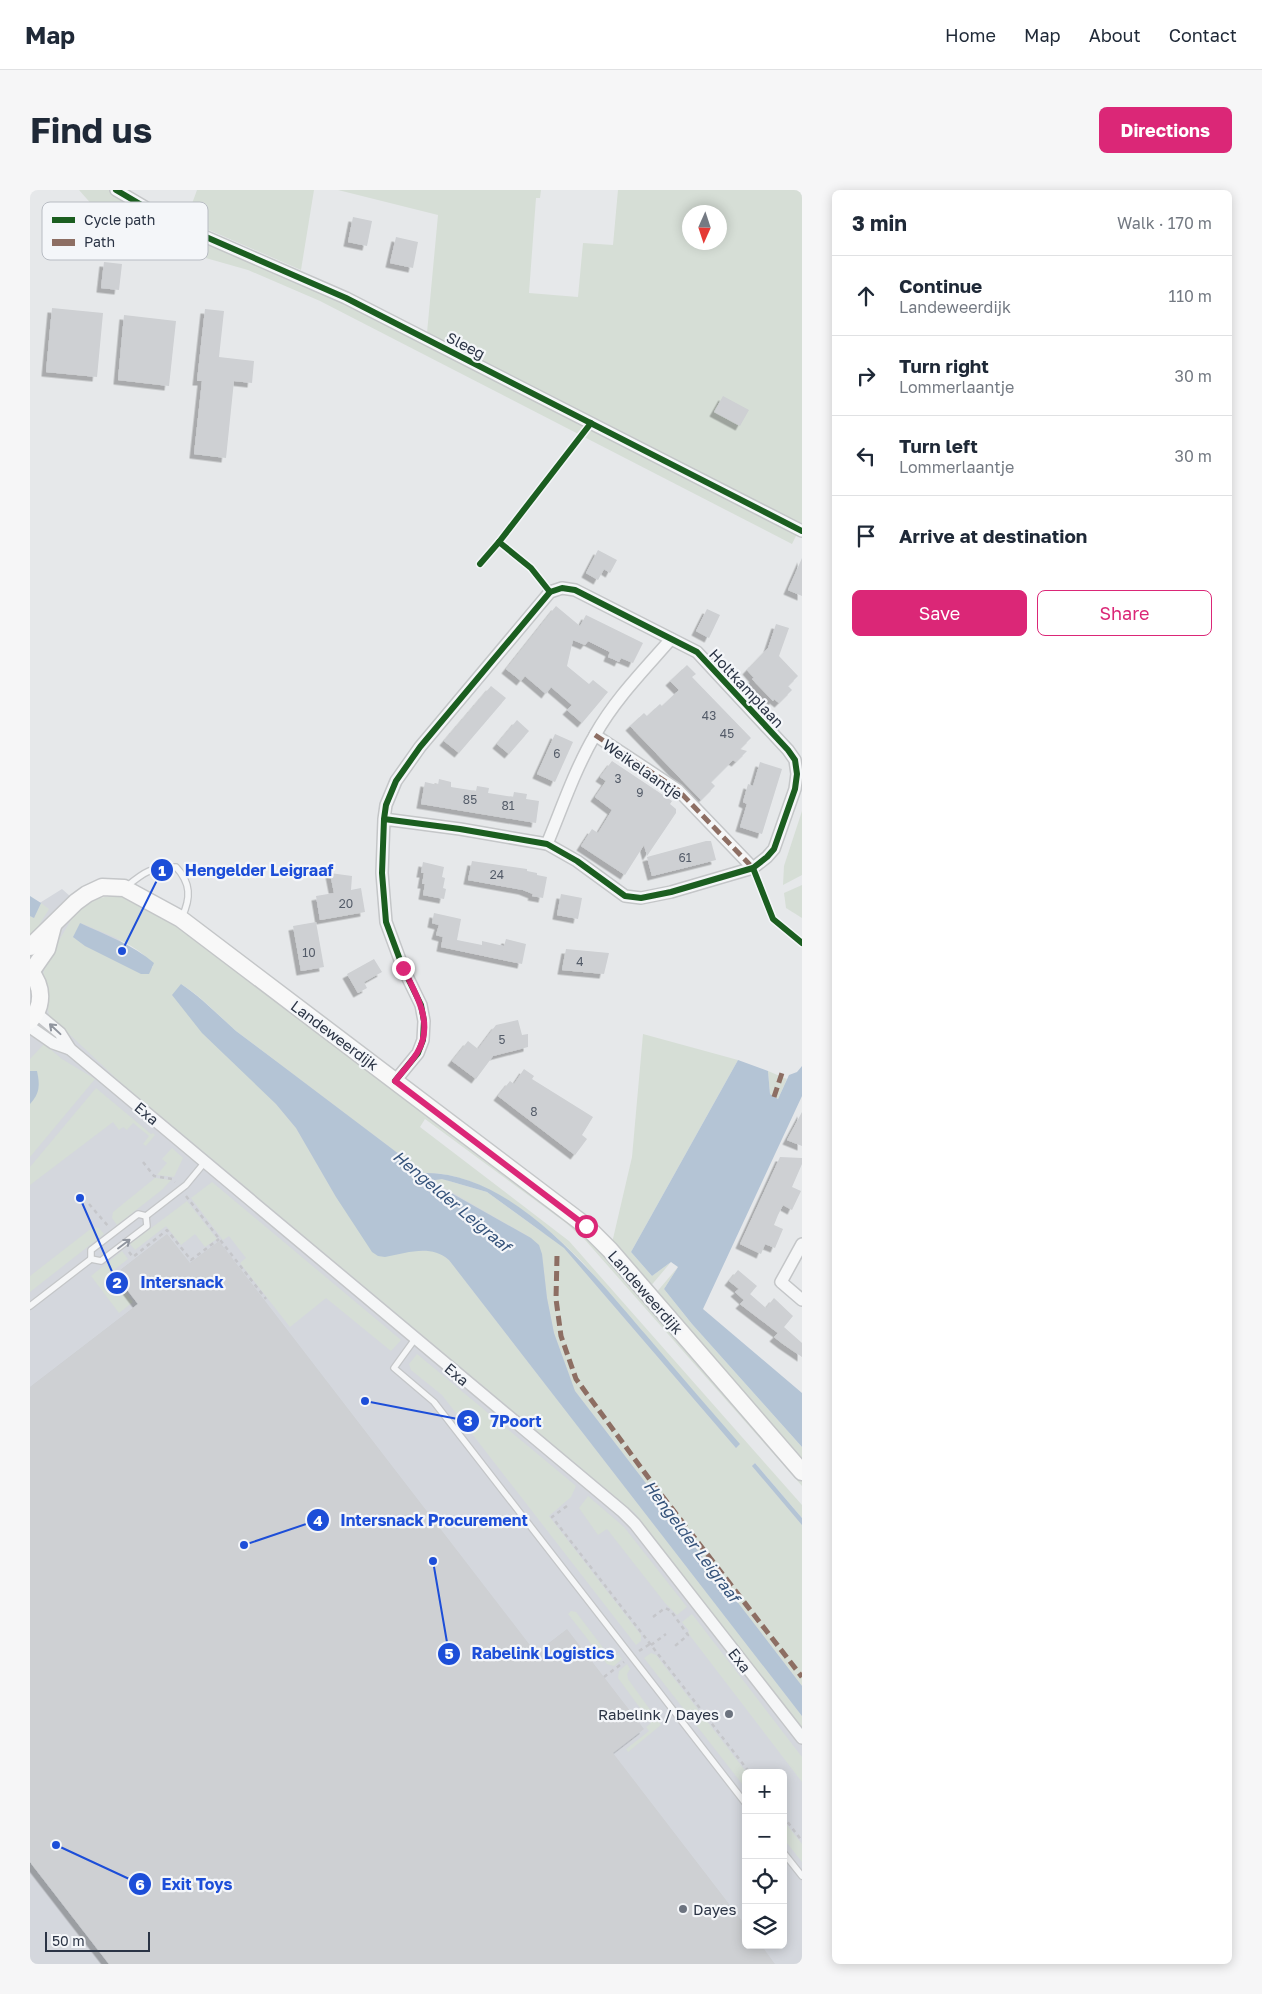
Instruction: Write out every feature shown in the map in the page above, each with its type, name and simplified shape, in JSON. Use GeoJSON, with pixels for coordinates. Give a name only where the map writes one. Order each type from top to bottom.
{"type":"FeatureCollection","features":[{"type":"Feature","properties":{"kind":"street","name":"Sleeg"},"geometry":{"type":"LineString","coordinates":[[116,190],[136,202]]}},
{"type":"Feature","properties":{"kind":"street","name":"Sleeg"},"geometry":{"type":"LineString","coordinates":[[208,238],[346,298],[802,531]]}},
{"type":"Feature","properties":{"kind":"street","name":"Holtkamplaan"},"geometry":{"type":"LineString","coordinates":[[562,588],[575,590],[672,639],[697,652],[770,730],[795,760],[797,774],[795,789],[774,848],[767,857],[753,868],[671,892],[641,898],[625,896],[577,861],[547,844],[460,829],[384,819],[386,805],[396,781],[420,747],[550,592],[562,588]]}},
{"type":"Feature","properties":{"kind":"street","name":"Weikelaantje"},"geometry":{"type":"LineString","coordinates":[[547,844],[572,782],[595,735],[622,695],[672,639]]}},
{"type":"Feature","properties":{"kind":"street","name":"Weikelaantje"},"geometry":{"type":"LineString","coordinates":[[595,735],[678,790],[753,868]]}},
{"type":"Feature","properties":{"kind":"street"},"geometry":{"type":"LineString","coordinates":[[384,819],[382,873],[386,922],[403,968],[421,1005],[424,1021],[423,1040],[418,1053],[395,1081]]}},
{"type":"Feature","properties":{"kind":"street","name":"Landeweerdijk"},"geometry":{"type":"LineString","coordinates":[[30,947],[76,902],[102,887],[124,888],[181,918],[586,1226],[610,1250],[802,1472]]}},
{"type":"Feature","properties":{"kind":"street","name":"Landeweerdijk"},"geometry":{"type":"LineString","coordinates":[[30,971],[47,949],[53,926]]}},
{"type":"Feature","properties":{"kind":"street"},"geometry":{"type":"LineString","coordinates":[[30,971],[37,981],[40,991],[40,1002],[32,1020]]}},
{"type":"Feature","properties":{"kind":"street","name":"Exa"},"geometry":{"type":"LineString","coordinates":[[32,1020],[60,1033],[70,1049],[623,1512],[635,1524],[802,1738]]}},
{"type":"Feature","properties":{"kind":"street"},"geometry":{"type":"LineString","coordinates":[[802,1244],[781,1282],[802,1300]]}},
{"type":"Feature","properties":{"kind":"lane"},"geometry":{"type":"LineString","coordinates":[[124,888],[144,872],[159,867],[176,868],[184,875],[189,887],[188,904],[181,918]]}},
{"type":"Feature","properties":{"kind":"lane"},"geometry":{"type":"LineString","coordinates":[[146,1216],[181,1190],[205,1162]]}},
{"type":"Feature","properties":{"kind":"lane"},"geometry":{"type":"LineString","coordinates":[[91,1259],[91,1250],[138,1214],[146,1216]]}},
{"type":"Feature","properties":{"kind":"lane"},"geometry":{"type":"LineString","coordinates":[[91,1259],[100,1261],[147,1226],[146,1216]]}},
{"type":"Feature","properties":{"kind":"lane"},"geometry":{"type":"LineString","coordinates":[[30,1306],[91,1259]]}},
{"type":"Feature","properties":{"kind":"lane"},"geometry":{"type":"LineString","coordinates":[[415,1339],[394,1368],[434,1402],[742,1799]]}},
{"type":"Feature","properties":{"kind":"lane"},"geometry":{"type":"LineString","coordinates":[[787,1857],[802,1876]]}},
{"type":"Feature","properties":{"kind":"path"},"geometry":{"type":"LineString","coordinates":[[144,1162],[154,1176],[172,1178],[266,1299]]}},
{"type":"Feature","properties":{"kind":"path"},"geometry":{"type":"LineString","coordinates":[[89,1204],[114,1233]]}},
{"type":"Feature","properties":{"kind":"path"},"geometry":{"type":"LineString","coordinates":[[123,1244],[133,1257],[167,1230],[191,1260],[219,1239]]}},
{"type":"Feature","properties":{"kind":"path"},"geometry":{"type":"LineString","coordinates":[[567,1506],[552,1517],[747,1769]]}},
{"type":"Feature","properties":{"kind":"path"},"geometry":{"type":"LineString","coordinates":[[678,1620],[697,1605]]}},
{"type":"Feature","properties":{"kind":"path"},"geometry":{"type":"LineString","coordinates":[[653,1618],[665,1608],[671,1611],[688,1636],[675,1646]]}},
{"type":"Feature","properties":{"kind":"path"},"geometry":{"type":"LineString","coordinates":[[651,1645],[666,1634]]}},
{"type":"Feature","properties":{"kind":"path"},"geometry":{"type":"LineString","coordinates":[[787,1821],[802,1841]]}},
{"type":"Feature","properties":{"kind":"shaded area"},"geometry":{"type":"Polygon","coordinates":[[[79,190],[111,190],[136,202],[90,202],[79,190]]]}},
{"type":"Feature","properties":{"kind":"shaded area"},"geometry":{"type":"Polygon","coordinates":[[[197,190],[314,190],[301,270],[208,230],[208,202],[193,202],[197,190]]]}},
{"type":"Feature","properties":{"kind":"shaded area"},"geometry":{"type":"Polygon","coordinates":[[[338,190],[541,190],[540,198],[536,198],[529,293],[578,297],[583,243],[613,245],[618,190],[802,190],[802,525],[427,333],[438,215],[338,190]]]}},
{"type":"Feature","properties":{"kind":"shaded area"},"geometry":{"type":"Polygon","coordinates":[[[208,236],[305,282],[798,532],[792,544],[320,301],[248,270],[208,259],[208,236]]]}},
{"type":"Feature","properties":{"kind":"shaded area"},"geometry":{"type":"Polygon","coordinates":[[[802,811],[802,875],[783,885],[784,866],[802,811]]]}},
{"type":"Feature","properties":{"kind":"shaded area"},"geometry":{"type":"Polygon","coordinates":[[[802,885],[802,918],[786,908],[784,893],[802,885]]]}},
{"type":"Feature","properties":{"kind":"shaded area"},"geometry":{"type":"Polygon","coordinates":[[[62,889],[176,990],[439,1176],[562,1243],[802,1520],[802,1964],[30,1964],[30,909],[62,889]]]}},
{"type":"Feature","properties":{"kind":"shaded area"},"geometry":{"type":"Polygon","coordinates":[[[111,896],[125,897],[183,929],[594,1242],[802,1480],[802,1486],[586,1241],[566,1223],[425,1119],[420,1127],[569,1241],[802,1505],[802,1518],[755,1463],[752,1466],[802,1525],[802,1686],[575,1391],[554,1333],[547,1298],[542,1254],[531,1238],[434,1182],[435,1180],[442,1179],[487,1192],[564,1248],[736,1448],[739,1444],[584,1264],[532,1217],[490,1190],[446,1175],[424,1173],[236,1031],[203,1000],[181,984],[249,1077],[276,1104],[296,1128],[336,1197],[422,1251],[437,1252],[449,1260],[802,1716],[802,1729],[635,1513],[118,1080],[49,1015],[42,981],[45,964],[74,915],[93,899],[111,896]],[[81,923],[73,937],[85,946],[149,972],[153,966],[140,952],[121,940],[81,923]]]}},
{"type":"Feature","properties":{"kind":"shaded area"},"geometry":{"type":"Polygon","coordinates":[[[41,903],[49,909],[30,940],[30,916],[34,918],[41,903]]]}},
{"type":"Feature","properties":{"kind":"shaded area"},"geometry":{"type":"Polygon","coordinates":[[[643,1034],[738,1060],[631,1252],[652,1276],[671,1262],[649,1288],[612,1243],[632,1157],[643,1034]]]}},
{"type":"Feature","properties":{"kind":"shaded area"},"geometry":{"type":"Polygon","coordinates":[[[44,1044],[62,1059],[95,1079],[30,1157],[30,1059],[44,1044]]]}},
{"type":"Feature","properties":{"kind":"shaded area"},"geometry":{"type":"Polygon","coordinates":[[[768,1071],[787,1079],[778,1099],[770,1094],[768,1071]]]}},
{"type":"Feature","properties":{"kind":"shaded area"},"geometry":{"type":"Polygon","coordinates":[[[96,1088],[151,1134],[155,1135],[146,1146],[143,1144],[149,1136],[133,1123],[127,1130],[123,1127],[119,1130],[113,1122],[30,1185],[30,1167],[96,1088]]]}},
{"type":"Feature","properties":{"kind":"shaded area"},"geometry":{"type":"Polygon","coordinates":[[[172,1148],[183,1158],[174,1177],[157,1175],[167,1163],[162,1159],[172,1148]]]}},
{"type":"Feature","properties":{"kind":"shaded area"},"geometry":{"type":"Polygon","coordinates":[[[155,1178],[171,1180],[163,1189],[117,1225],[112,1218],[113,1212],[155,1178]]]}},
{"type":"Feature","properties":{"kind":"shaded area"},"geometry":{"type":"Polygon","coordinates":[[[212,1182],[401,1340],[391,1351],[326,1298],[290,1327],[240,1263],[246,1258],[229,1236],[223,1240],[191,1198],[212,1182]]]}},
{"type":"Feature","properties":{"kind":"shaded area"},"geometry":{"type":"Polygon","coordinates":[[[187,1201],[217,1239],[205,1247],[195,1234],[181,1245],[166,1226],[135,1250],[130,1244],[187,1201]]]}},
{"type":"Feature","properties":{"kind":"shaded area"},"geometry":{"type":"Polygon","coordinates":[[[93,1227],[99,1228],[104,1234],[30,1292],[30,1276],[93,1227]]]}},
{"type":"Feature","properties":{"kind":"shaded area"},"geometry":{"type":"Polygon","coordinates":[[[122,1251],[128,1259],[110,1273],[133,1302],[119,1313],[91,1276],[122,1251]]]}},
{"type":"Feature","properties":{"kind":"shaded area"},"geometry":{"type":"Polygon","coordinates":[[[678,1267],[664,1289],[692,1324],[802,1447],[802,1462],[655,1294],[678,1267]]]}},
{"type":"Feature","properties":{"kind":"shaded area"},"geometry":{"type":"Polygon","coordinates":[[[417,1354],[576,1486],[571,1497],[549,1516],[641,1635],[641,1641],[636,1645],[442,1395],[411,1370],[409,1364],[417,1354]]]}},
{"type":"Feature","properties":{"kind":"shaded area"},"geometry":{"type":"Polygon","coordinates":[[[588,1496],[624,1527],[687,1607],[677,1615],[665,1603],[607,1529],[598,1535],[579,1508],[588,1496]]]}},
{"type":"Feature","properties":{"kind":"shaded area"},"geometry":{"type":"Polygon","coordinates":[[[571,1611],[576,1612],[607,1653],[617,1653],[622,1659],[614,1666],[607,1664],[568,1614],[571,1611]]]}},
{"type":"Feature","properties":{"kind":"shaded area"},"geometry":{"type":"Polygon","coordinates":[[[692,1614],[802,1757],[802,1782],[688,1633],[689,1631],[682,1622],[692,1614]]]}},
{"type":"Feature","properties":{"kind":"shaded area"},"geometry":{"type":"Polygon","coordinates":[[[651,1653],[656,1655],[744,1769],[742,1769],[742,1784],[644,1658],[651,1653]]]}},
{"type":"Feature","properties":{"kind":"shaded area"},"geometry":{"type":"Polygon","coordinates":[[[627,1664],[630,1669],[627,1674],[628,1679],[661,1725],[628,1752],[626,1749],[649,1731],[646,1727],[651,1723],[618,1678],[619,1671],[627,1664]]]}},
{"type":"Feature","properties":{"kind":"shaded area"},"geometry":{"type":"Polygon","coordinates":[[[787,1825],[802,1844],[802,1862],[787,1843],[787,1825]]]}},
{"type":"Feature","properties":{"kind":"water"},"geometry":{"type":"Polygon","coordinates":[[[30,896],[41,903],[34,918],[30,916],[30,896]]]}},
{"type":"Feature","properties":{"kind":"water"},"geometry":{"type":"Polygon","coordinates":[[[80,923],[119,941],[146,957],[154,963],[149,974],[141,974],[85,946],[73,937],[80,923]]]}},
{"type":"Feature","properties":{"kind":"water"},"geometry":{"type":"Polygon","coordinates":[[[181,984],[236,1031],[424,1173],[457,1177],[489,1189],[519,1207],[548,1230],[576,1256],[740,1444],[736,1448],[564,1248],[487,1192],[442,1179],[435,1180],[437,1185],[531,1238],[539,1245],[554,1333],[575,1391],[802,1686],[802,1716],[449,1260],[442,1255],[426,1251],[385,1257],[378,1256],[372,1252],[336,1197],[296,1128],[276,1104],[202,1033],[172,995],[181,984]]]}},
{"type":"Feature","properties":{"kind":"water"},"geometry":{"type":"Polygon","coordinates":[[[738,1060],[768,1071],[770,1094],[778,1099],[789,1075],[797,1072],[802,1066],[802,1096],[703,1309],[802,1393],[802,1447],[692,1324],[664,1289],[678,1267],[671,1262],[652,1276],[631,1252],[738,1060]]]}},
{"type":"Feature","properties":{"kind":"water"},"geometry":{"type":"Polygon","coordinates":[[[30,1071],[37,1071],[39,1085],[36,1096],[30,1104],[30,1071]]]}},
{"type":"Feature","properties":{"kind":"water"},"geometry":{"type":"Polygon","coordinates":[[[755,1463],[802,1518],[802,1525],[752,1466],[755,1463]]]}},
{"type":"Feature","properties":{"kind":"building"},"geometry":{"type":"Polygon","coordinates":[[[353,217],[372,221],[367,246],[348,242],[353,217]]]}},
{"type":"Feature","properties":{"kind":"building"},"geometry":{"type":"Polygon","coordinates":[[[396,237],[418,242],[413,268],[390,263],[396,237]]]}},
{"type":"Feature","properties":{"kind":"building"},"geometry":{"type":"Polygon","coordinates":[[[104,262],[122,264],[119,290],[101,288],[104,262]]]}},
{"type":"Feature","properties":{"kind":"building"},"geometry":{"type":"Polygon","coordinates":[[[52,308],[103,313],[97,377],[46,372],[52,308]]]}},
{"type":"Feature","properties":{"kind":"building"},"geometry":{"type":"Polygon","coordinates":[[[205,309],[224,311],[219,357],[254,361],[252,383],[234,381],[226,458],[194,454],[202,381],[197,381],[205,309]]]}},
{"type":"Feature","properties":{"kind":"building"},"geometry":{"type":"Polygon","coordinates":[[[124,315],[176,321],[169,386],[118,380],[124,315]]]}},
{"type":"Feature","properties":{"kind":"building"},"geometry":{"type":"Polygon","coordinates":[[[723,396],[749,410],[740,426],[714,412],[723,396]]]}},
{"type":"Feature","properties":{"kind":"building"},"geometry":{"type":"Polygon","coordinates":[[[598,550],[617,560],[610,573],[604,569],[598,580],[586,573],[598,550]]]}},
{"type":"Feature","properties":{"kind":"building"},"geometry":{"type":"Polygon","coordinates":[[[802,558],[802,596],[788,590],[802,558]]]}},
{"type":"Feature","properties":{"kind":"building"},"geometry":{"type":"Polygon","coordinates":[[[556,606],[580,626],[586,615],[643,643],[633,663],[621,658],[619,662],[608,657],[610,652],[588,641],[585,645],[573,640],[567,666],[589,684],[593,680],[608,692],[582,723],[567,710],[572,705],[551,687],[546,694],[525,676],[521,681],[506,669],[556,606]]]}},
{"type":"Feature","properties":{"kind":"building"},"geometry":{"type":"Polygon","coordinates":[[[707,609],[720,615],[709,638],[696,631],[707,609]]]}},
{"type":"Feature","properties":{"kind":"building"},"geometry":{"type":"Polygon","coordinates":[[[776,624],[789,628],[779,656],[798,676],[788,686],[792,690],[779,703],[774,699],[773,701],[752,679],[754,678],[747,670],[768,648],[776,624]]]}},
{"type":"Feature","properties":{"kind":"building"},"geometry":{"type":"Polygon","coordinates":[[[687,665],[696,674],[692,677],[751,738],[740,749],[747,751],[736,762],[733,760],[711,782],[715,786],[701,800],[630,726],[644,713],[647,716],[660,704],[662,706],[679,690],[670,681],[687,665]]]}},
{"type":"Feature","properties":{"kind":"building"},"geometry":{"type":"Polygon","coordinates":[[[491,686],[506,698],[459,753],[444,741],[491,686]]]}},
{"type":"Feature","properties":{"kind":"building"},"geometry":{"type":"Polygon","coordinates":[[[517,720],[529,731],[509,754],[497,744],[517,720]]]}},
{"type":"Feature","properties":{"kind":"building"},"geometry":{"type":"Polygon","coordinates":[[[555,734],[573,742],[555,782],[537,774],[555,734]]]}},
{"type":"Feature","properties":{"kind":"building"},"geometry":{"type":"Polygon","coordinates":[[[612,761],[672,801],[670,804],[676,809],[676,813],[647,856],[644,845],[625,875],[581,846],[592,829],[598,833],[612,810],[595,797],[606,781],[600,777],[612,761]]]}},
{"type":"Feature","properties":{"kind":"building"},"geometry":{"type":"Polygon","coordinates":[[[760,762],[782,769],[762,834],[740,827],[747,804],[743,802],[748,784],[753,786],[760,762]]]}},
{"type":"Feature","properties":{"kind":"building"},"geometry":{"type":"Polygon","coordinates":[[[439,779],[451,782],[451,787],[476,791],[477,786],[489,788],[488,793],[513,797],[514,792],[527,794],[526,799],[539,801],[536,823],[421,804],[425,782],[438,785],[439,779]]]}},
{"type":"Feature","properties":{"kind":"building"},"geometry":{"type":"Polygon","coordinates":[[[711,841],[716,860],[652,876],[647,857],[711,841]]]}},
{"type":"Feature","properties":{"kind":"building"},"geometry":{"type":"Polygon","coordinates":[[[472,861],[527,869],[527,871],[537,873],[537,875],[547,877],[543,898],[532,896],[533,894],[523,890],[468,880],[472,861]]]}},
{"type":"Feature","properties":{"kind":"building"},"geometry":{"type":"Polygon","coordinates":[[[423,862],[444,867],[442,877],[445,878],[443,888],[446,889],[444,899],[423,895],[424,873],[421,873],[423,862]]]}},
{"type":"Feature","properties":{"kind":"building"},"geometry":{"type":"Polygon","coordinates":[[[330,873],[352,876],[351,890],[361,888],[365,912],[320,920],[316,896],[334,893],[330,873]]]}},
{"type":"Feature","properties":{"kind":"building"},"geometry":{"type":"Polygon","coordinates":[[[561,894],[582,898],[578,919],[557,915],[561,894]]]}},
{"type":"Feature","properties":{"kind":"building"},"geometry":{"type":"Polygon","coordinates":[[[434,913],[461,919],[457,940],[482,945],[482,941],[504,946],[506,939],[526,944],[522,964],[441,947],[443,937],[436,935],[439,925],[432,923],[434,913]]]}},
{"type":"Feature","properties":{"kind":"building"},"geometry":{"type":"Polygon","coordinates":[[[316,922],[324,967],[301,971],[293,926],[316,922]]]}},
{"type":"Feature","properties":{"kind":"building"},"geometry":{"type":"Polygon","coordinates":[[[566,949],[609,953],[604,974],[562,970],[566,949]]]}},
{"type":"Feature","properties":{"kind":"building"},"geometry":{"type":"Polygon","coordinates":[[[374,959],[382,972],[364,982],[367,988],[358,993],[347,974],[374,959]]]}},
{"type":"Feature","properties":{"kind":"building"},"geometry":{"type":"Polygon","coordinates":[[[518,1020],[522,1035],[528,1034],[528,1047],[493,1056],[476,1079],[452,1061],[468,1041],[478,1049],[496,1025],[518,1020]]]}},
{"type":"Feature","properties":{"kind":"building"},"geometry":{"type":"Polygon","coordinates":[[[524,1069],[534,1076],[532,1079],[593,1117],[582,1135],[587,1139],[575,1155],[498,1096],[510,1081],[514,1084],[524,1069]]]}},
{"type":"Feature","properties":{"kind":"building"},"geometry":{"type":"Polygon","coordinates":[[[802,1112],[802,1146],[787,1140],[802,1112]]]}},
{"type":"Feature","properties":{"kind":"building"},"geometry":{"type":"Polygon","coordinates":[[[780,1157],[802,1158],[802,1164],[792,1187],[801,1191],[792,1210],[783,1205],[778,1215],[774,1225],[783,1229],[775,1248],[765,1244],[761,1254],[740,1244],[780,1157]]]}},
{"type":"Feature","properties":{"kind":"building"},"geometry":{"type":"Polygon","coordinates":[[[167,1234],[190,1263],[219,1241],[536,1653],[567,1629],[644,1729],[613,1753],[742,1921],[742,1949],[764,1949],[775,1964],[109,1964],[30,1862],[30,1387],[138,1304],[115,1274],[167,1234]]]}},
{"type":"Feature","properties":{"kind":"building"},"geometry":{"type":"Polygon","coordinates":[[[738,1270],[757,1286],[750,1294],[766,1308],[774,1298],[793,1316],[784,1327],[802,1343],[802,1357],[774,1337],[778,1333],[740,1304],[744,1300],[735,1292],[739,1289],[729,1281],[738,1270]]]}},
{"type":"Feature","properties":{"kind":"marked path"},"geometry":{"type":"LineString","coordinates":[[595,735],[678,790],[753,868]]}},
{"type":"Feature","properties":{"kind":"marked path"},"geometry":{"type":"LineString","coordinates":[[774,1097],[782,1073]]}},
{"type":"Feature","properties":{"kind":"marked path"},"geometry":{"type":"LineString","coordinates":[[557,1256],[556,1299],[561,1336],[576,1379],[653,1484],[802,1677]]}},
{"type":"Feature","properties":{"kind":"cycle path"},"geometry":{"type":"LineString","coordinates":[[116,190],[136,202]]}},
{"type":"Feature","properties":{"kind":"cycle path"},"geometry":{"type":"LineString","coordinates":[[208,238],[346,298],[802,531]]}},
{"type":"Feature","properties":{"kind":"cycle path"},"geometry":{"type":"LineString","coordinates":[[499,542],[591,423]]}},
{"type":"Feature","properties":{"kind":"cycle path"},"geometry":{"type":"LineString","coordinates":[[480,564],[499,542],[531,568],[550,592]]}},
{"type":"Feature","properties":{"kind":"cycle path"},"geometry":{"type":"LineString","coordinates":[[384,819],[460,829],[547,844],[577,861],[625,896],[641,898],[671,892],[753,868],[767,857],[774,849],[795,789],[797,774],[795,760],[788,750],[697,652],[575,590],[562,588],[550,592],[420,747],[396,781],[386,805],[384,819],[382,873],[386,922],[403,968],[421,1005],[424,1021],[423,1040],[418,1053],[395,1081]]}},
{"type":"Feature","properties":{"kind":"cycle path"},"geometry":{"type":"LineString","coordinates":[[753,868],[773,919],[802,943]]}},
{"type":"Feature","properties":{"kind":"place","name":"Hengelder Leigraaf"},"geometry":{"type":"Point","coordinates":[122,951]}},
{"type":"Feature","properties":{"kind":"place","name":"Intersnack"},"geometry":{"type":"Point","coordinates":[80,1198]}},
{"type":"Feature","properties":{"kind":"place","name":"7Poort"},"geometry":{"type":"Point","coordinates":[365,1401]}},
{"type":"Feature","properties":{"kind":"place","name":"Intersnack Procurement"},"geometry":{"type":"Point","coordinates":[244,1545]}},
{"type":"Feature","properties":{"kind":"place","name":"Rabelink Logistics"},"geometry":{"type":"Point","coordinates":[433,1561]}},
{"type":"Feature","properties":{"kind":"place","name":"Rabelink / Dayes"},"geometry":{"type":"Point","coordinates":[729,1714]}},
{"type":"Feature","properties":{"kind":"place","name":"Exit Toys"},"geometry":{"type":"Point","coordinates":[56,1845]}},
{"type":"Feature","properties":{"kind":"place","name":"Dayes"},"geometry":{"type":"Point","coordinates":[683,1909]}},
{"type":"Feature","properties":{"kind":"route"},"geometry":{"type":"LineString","coordinates":[[403,968],[421,1005],[424,1021],[423,1040],[418,1053],[395,1081],[586,1226]]}}]}
